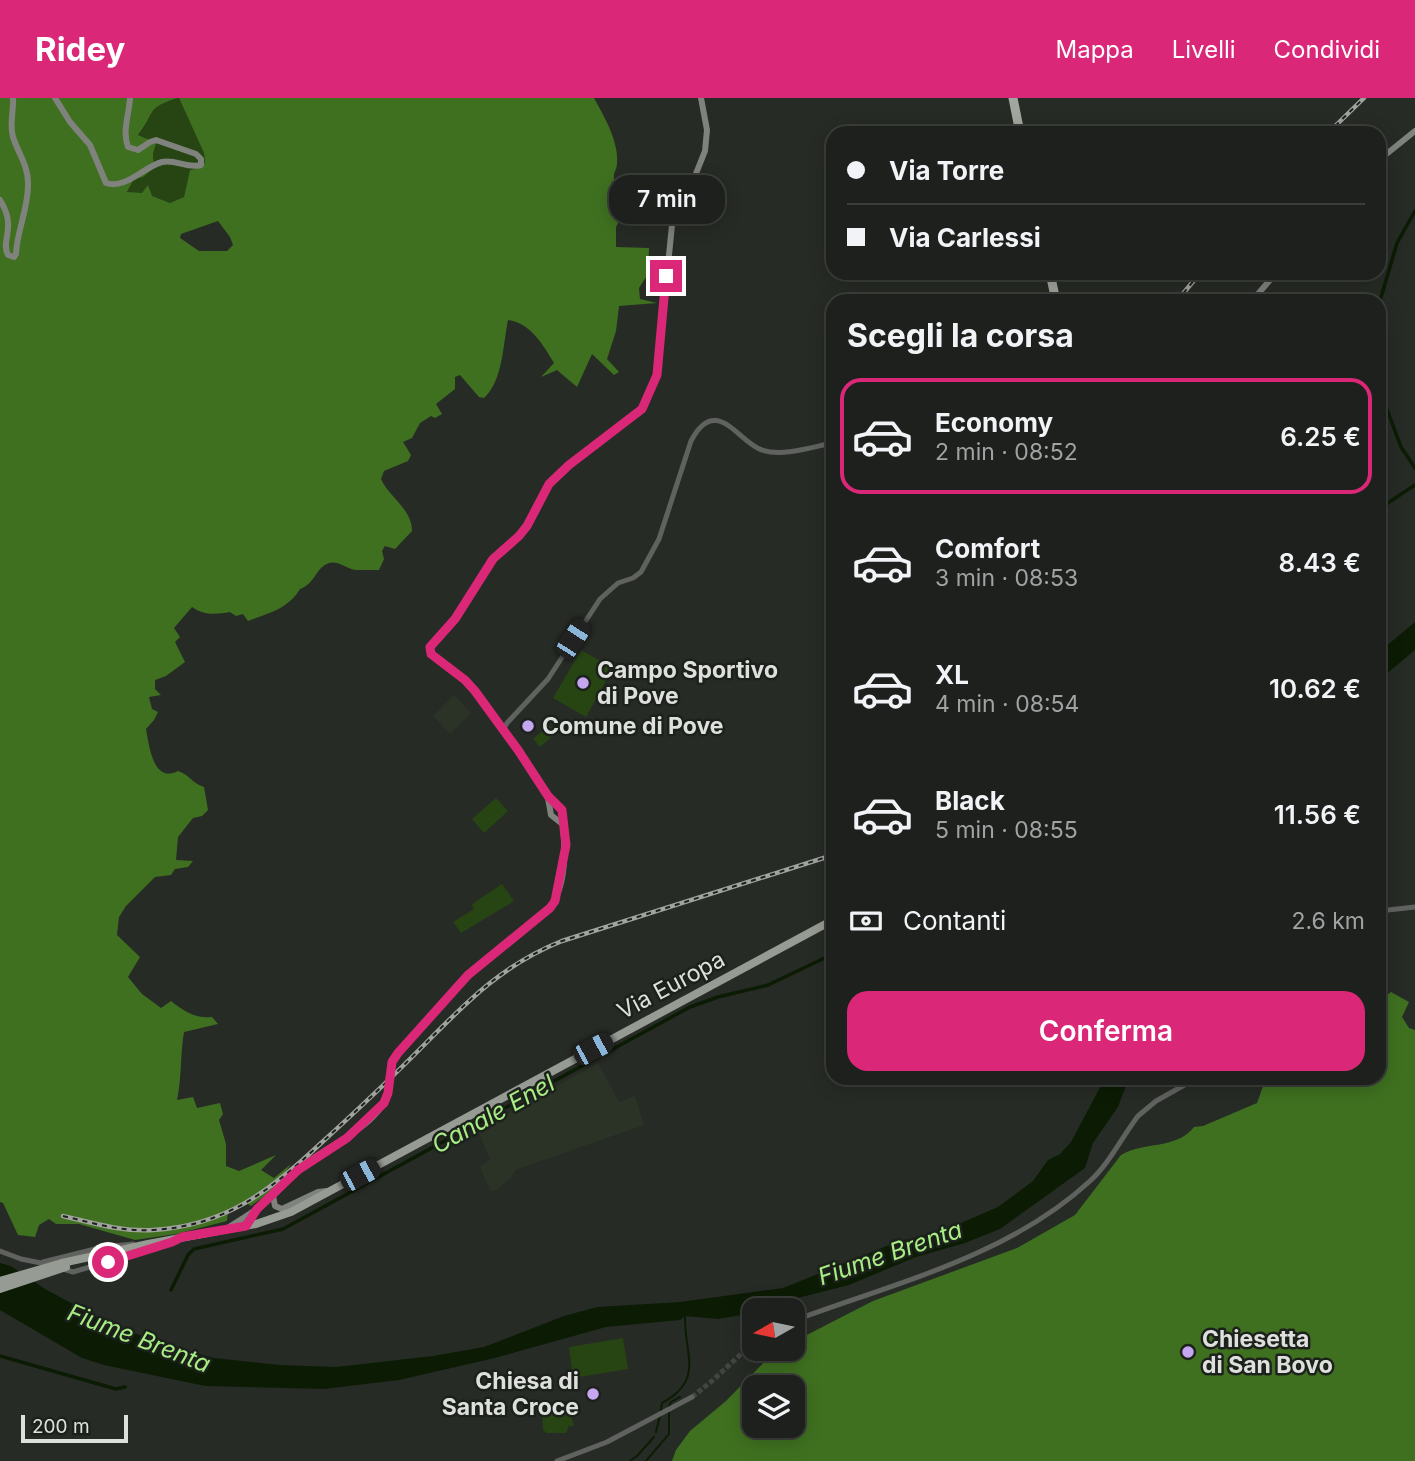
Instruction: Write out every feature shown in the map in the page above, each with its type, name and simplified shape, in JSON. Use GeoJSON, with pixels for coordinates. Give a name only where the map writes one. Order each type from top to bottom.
{"type":"FeatureCollection","features":[{"type":"Feature","properties":{"kind":"highway"},"geometry":{"type":"LineString","coordinates":[[1015,99],[1021,126]]}},
{"type":"Feature","properties":{"kind":"main road"},"geometry":{"type":"LineString","coordinates":[[0,200],[6,210],[8,226],[5,251],[14,257],[29,184],[27,170],[12,131],[13,98]]}},
{"type":"Feature","properties":{"kind":"main road"},"geometry":{"type":"LineString","coordinates":[[55,98],[70,122],[90,145],[106,183],[111,185],[128,180],[161,162],[187,167],[201,165],[201,159],[196,154],[156,140],[138,150],[128,147],[125,129],[130,98]]}},
{"type":"Feature","properties":{"kind":"main road"},"geometry":{"type":"LineString","coordinates":[[559,815],[551,815],[553,807],[548,796],[468,682],[430,653],[430,647],[455,619],[493,559],[519,536],[549,484],[569,465],[640,412],[654,384],[672,225],[680,198],[695,176],[705,151],[707,130],[701,98]]}},
{"type":"Feature","properties":{"kind":"main road"},"geometry":{"type":"LineString","coordinates":[[1386,154],[1415,131]]}},
{"type":"Feature","properties":{"kind":"main road"},"geometry":{"type":"LineString","coordinates":[[1258,294],[1270,280]]}},
{"type":"Feature","properties":{"kind":"main road"},"geometry":{"type":"LineString","coordinates":[[226,1229],[273,1196],[298,1170],[347,1138],[384,1103],[390,1086],[392,1062],[398,1053],[468,975],[550,908],[555,901],[566,845],[559,815],[561,808],[553,807]]}},
{"type":"Feature","properties":{"kind":"main road","name":"Via Europa"},"geometry":{"type":"LineString","coordinates":[[64,1265],[148,1244],[246,1226],[283,1216],[826,924]]}},
{"type":"Feature","properties":{"kind":"main road"},"geometry":{"type":"LineString","coordinates":[[273,1196],[274,1205],[282,1209],[318,1192],[330,1191]]}},
{"type":"Feature","properties":{"kind":"main road"},"geometry":{"type":"LineString","coordinates":[[246,1226],[257,1209]]}},
{"type":"Feature","properties":{"kind":"main road"},"geometry":{"type":"LineString","coordinates":[[0,1281],[64,1265]]}},
{"type":"Feature","properties":{"kind":"main road"},"geometry":{"type":"LineString","coordinates":[[0,1289],[64,1265]]}},
{"type":"Feature","properties":{"kind":"street"},"geometry":{"type":"LineString","coordinates":[[503,730],[548,679],[600,599],[612,586],[634,578],[641,572],[659,539],[691,441],[700,427],[714,421],[729,425],[763,451],[790,451],[826,444]]}},
{"type":"Feature","properties":{"kind":"street"},"geometry":{"type":"LineString","coordinates":[[497,722],[513,716]]}},
{"type":"Feature","properties":{"kind":"street"},"geometry":{"type":"LineString","coordinates":[[1386,910],[1415,907]]}},
{"type":"Feature","properties":{"kind":"street"},"geometry":{"type":"LineString","coordinates":[[805,1317],[1000,1244],[1038,1222],[1093,1179],[1138,1116],[1156,1101],[1185,1085]]}},
{"type":"Feature","properties":{"kind":"street"},"geometry":{"type":"LineString","coordinates":[[0,1251],[73,1272],[182,1237]]}},
{"type":"Feature","properties":{"kind":"street"},"geometry":{"type":"LineString","coordinates":[[40,1263],[103,1247],[148,1244]]}},
{"type":"Feature","properties":{"kind":"street"},"geometry":{"type":"LineString","coordinates":[[557,1461],[607,1442],[692,1397]]}},
{"type":"Feature","properties":{"kind":"shaded area"},"geometry":{"type":"Polygon","coordinates":[[[454,695],[471,713],[450,734],[433,716],[454,695]]]}},
{"type":"Feature","properties":{"kind":"shaded area"},"geometry":{"type":"Polygon","coordinates":[[[598,1063],[619,1102],[635,1096],[644,1125],[515,1170],[512,1177],[496,1190],[490,1191],[480,1167],[490,1160],[478,1130],[598,1063]]]}},
{"type":"Feature","properties":{"kind":"green space"},"geometry":{"type":"Polygon","coordinates":[[[0,98],[178,98],[156,108],[138,135],[156,143],[153,153],[154,168],[143,177],[134,179],[127,192],[142,193],[148,185],[152,196],[170,203],[184,197],[190,170],[200,168],[205,162],[204,153],[179,98],[594,98],[616,147],[614,179],[621,185],[623,202],[669,203],[626,208],[616,227],[616,247],[649,248],[648,274],[639,288],[640,299],[657,303],[619,306],[616,331],[607,359],[619,372],[614,375],[592,354],[577,387],[557,370],[541,377],[554,363],[530,330],[508,320],[499,372],[490,391],[484,398],[479,397],[460,375],[455,377],[455,389],[436,404],[442,414],[435,418],[431,416],[420,423],[412,438],[403,442],[411,455],[408,461],[384,471],[381,479],[408,516],[412,531],[395,549],[385,546],[382,551],[384,559],[379,570],[356,570],[329,563],[284,606],[248,621],[243,614],[236,616],[230,612],[206,613],[192,607],[174,628],[180,637],[175,642],[185,662],[166,676],[155,680],[155,689],[161,695],[149,697],[152,709],[158,712],[146,729],[154,761],[163,772],[170,774],[178,771],[204,787],[208,810],[202,816],[193,818],[178,837],[176,860],[193,861],[188,867],[175,869],[171,875],[155,877],[126,906],[119,917],[117,935],[140,957],[128,977],[142,994],[161,1008],[171,1001],[190,1014],[212,1017],[218,1024],[184,1032],[177,1100],[193,1097],[197,1108],[220,1103],[223,1114],[219,1120],[226,1144],[226,1166],[239,1171],[276,1155],[261,1170],[274,1178],[291,1164],[273,1190],[251,1206],[245,1202],[228,1211],[227,1221],[176,1234],[135,1240],[79,1224],[56,1224],[49,1219],[39,1225],[35,1237],[18,1235],[3,1203],[0,1202],[0,98]],[[218,221],[181,234],[180,238],[199,251],[227,251],[233,245],[218,221]]]}},
{"type":"Feature","properties":{"kind":"green space"},"geometry":{"type":"Polygon","coordinates":[[[179,98],[204,153],[205,162],[200,168],[190,170],[184,197],[170,203],[152,196],[127,193],[134,179],[154,161],[153,153],[138,136],[156,108],[179,98]]]}},
{"type":"Feature","properties":{"kind":"green space","name":"Campo Sportivo di Pove"},"geometry":{"type":"Polygon","coordinates":[[[581,650],[613,668],[586,717],[553,698],[581,650]]]}},
{"type":"Feature","properties":{"kind":"green space"},"geometry":{"type":"Polygon","coordinates":[[[549,725],[556,733],[540,747],[533,739],[549,725]]]}},
{"type":"Feature","properties":{"kind":"green space"},"geometry":{"type":"Polygon","coordinates":[[[496,798],[508,811],[484,833],[472,819],[496,798]]]}},
{"type":"Feature","properties":{"kind":"green space"},"geometry":{"type":"Polygon","coordinates":[[[502,884],[514,901],[461,933],[453,922],[474,909],[472,905],[475,902],[502,884]]]}},
{"type":"Feature","properties":{"kind":"green space"},"geometry":{"type":"Polygon","coordinates":[[[1391,992],[1409,1002],[1402,1017],[1409,1028],[1415,1030],[1415,1461],[672,1461],[676,1450],[690,1431],[742,1385],[742,1438],[805,1438],[805,1375],[751,1375],[764,1362],[805,1362],[805,1336],[873,1301],[1017,1248],[1075,1215],[1121,1155],[1178,1139],[1194,1127],[1203,1126],[1257,1103],[1263,1085],[1386,1085],[1386,996],[1391,992]]]}},
{"type":"Feature","properties":{"kind":"green space"},"geometry":{"type":"Polygon","coordinates":[[[623,1338],[628,1369],[573,1378],[569,1347],[623,1338]]]}},
{"type":"Feature","properties":{"kind":"green space"},"geometry":{"type":"Polygon","coordinates":[[[542,1409],[573,1409],[574,1414],[571,1416],[574,1426],[569,1426],[566,1433],[547,1433],[543,1430],[542,1409]]]}},
{"type":"Feature","properties":{"kind":"water"},"geometry":{"type":"Polygon","coordinates":[[[1415,622],[1415,650],[1386,674],[1386,646],[1415,622]]]}},
{"type":"Feature","properties":{"kind":"water","name":"Fiume Brenta"},"geometry":{"type":"Polygon","coordinates":[[[1101,1085],[1126,1085],[1118,1107],[1093,1143],[1085,1168],[1000,1229],[965,1243],[916,1257],[849,1285],[798,1298],[742,1298],[742,1315],[718,1319],[685,1316],[680,1320],[606,1327],[495,1358],[399,1380],[324,1389],[205,1386],[82,1358],[0,1310],[0,1263],[11,1266],[45,1289],[103,1320],[161,1344],[214,1358],[280,1365],[336,1367],[433,1356],[484,1347],[564,1316],[597,1307],[680,1302],[783,1288],[899,1241],[940,1232],[998,1207],[1033,1181],[1048,1160],[1060,1154],[1071,1142],[1101,1085]]]}},
{"type":"Feature","properties":{"kind":"waterway"},"geometry":{"type":"LineString","coordinates":[[1382,294],[1397,243],[1415,211]]}},
{"type":"Feature","properties":{"kind":"waterway"},"geometry":{"type":"LineString","coordinates":[[1386,407],[1401,447],[1415,468]]}},
{"type":"Feature","properties":{"kind":"waterway","name":"Canale Enel"},"geometry":{"type":"LineString","coordinates":[[1386,504],[1415,485]]}},
{"type":"Feature","properties":{"kind":"waterway","name":"Canale Enel"},"geometry":{"type":"LineString","coordinates":[[171,1290],[188,1255],[194,1249],[283,1229],[690,1007],[768,985],[826,957]]}},
{"type":"Feature","properties":{"kind":"waterway"},"geometry":{"type":"LineString","coordinates":[[661,1410],[662,1403],[684,1385],[688,1375],[685,1316]]}},
{"type":"Feature","properties":{"kind":"waterway","name":"Canale Enel"},"geometry":{"type":"LineString","coordinates":[[0,1356],[116,1389],[125,1387]]}},
{"type":"Feature","properties":{"kind":"waterway"},"geometry":{"type":"LineString","coordinates":[[669,1406],[680,1397]]}},
{"type":"Feature","properties":{"kind":"waterway"},"geometry":{"type":"LineString","coordinates":[[646,1461],[669,1434],[669,1412]]}},
{"type":"Feature","properties":{"kind":"waterway"},"geometry":{"type":"LineString","coordinates":[[656,1432],[660,1416]]}},
{"type":"Feature","properties":{"kind":"waterway"},"geometry":{"type":"LineString","coordinates":[[630,1461],[654,1437]]}},
{"type":"Feature","properties":{"kind":"tunnel"},"geometry":{"type":"LineString","coordinates":[[692,1397],[742,1353]]}},
{"type":"Feature","properties":{"kind":"railway"},"geometry":{"type":"LineString","coordinates":[[1335,126],[1364,98]]}},
{"type":"Feature","properties":{"kind":"railway"},"geometry":{"type":"LineString","coordinates":[[1183,294],[1194,280]]}},
{"type":"Feature","properties":{"kind":"railway"},"geometry":{"type":"LineString","coordinates":[[63,1216],[130,1230],[153,1230],[202,1222],[224,1214],[282,1178],[466,1004],[519,962],[562,941],[826,857]]}},
{"type":"Feature","properties":{"kind":"place","name":"Campo Sportivo di Pove"},"geometry":{"type":"Point","coordinates":[583,683]}},
{"type":"Feature","properties":{"kind":"place","name":"Comune di Pove"},"geometry":{"type":"Point","coordinates":[528,726]}},
{"type":"Feature","properties":{"kind":"place","name":"Chiesetta di San Bovo"},"geometry":{"type":"Point","coordinates":[1188,1352]}},
{"type":"Feature","properties":{"kind":"place","name":"Chiesa di Santa Croce"},"geometry":{"type":"Point","coordinates":[593,1394]}},
{"type":"Feature","properties":{"kind":"route"},"geometry":{"type":"LineString","coordinates":[[108,1262],[182,1237],[246,1226],[257,1209],[298,1170],[347,1138],[384,1103],[390,1086],[392,1062],[398,1053],[468,975],[555,901],[566,845],[562,810],[548,796],[475,691],[431,654],[430,647],[455,619],[493,559],[527,526],[549,484],[569,465],[642,409],[657,375],[666,276]]}}]}
